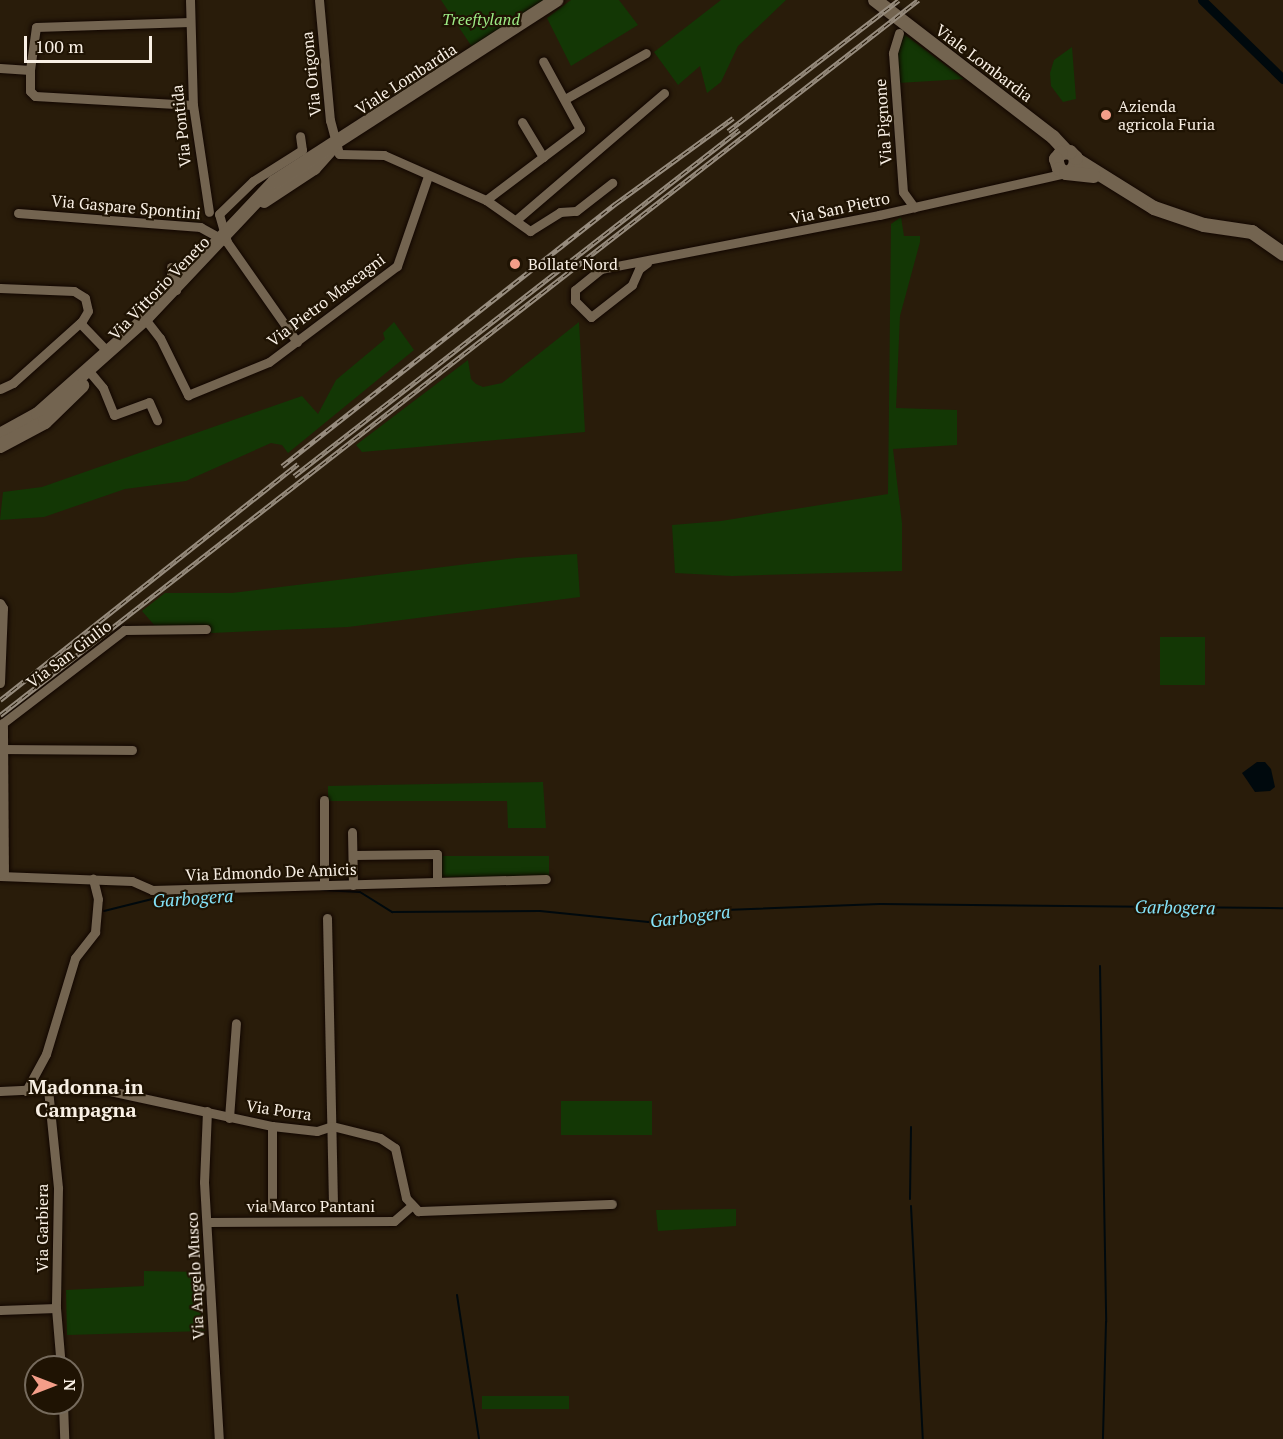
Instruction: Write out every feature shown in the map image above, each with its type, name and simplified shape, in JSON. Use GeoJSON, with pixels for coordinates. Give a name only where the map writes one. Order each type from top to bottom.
{"type":"FeatureCollection","features":[{"type":"Feature","properties":{"kind":"street","name":"Via Pontida"},"geometry":{"type":"LineString","coordinates":[[190,0],[192,105],[209,212]]}},
{"type":"Feature","properties":{"kind":"street","name":"Via Origona"},"geometry":{"type":"LineString","coordinates":[[319,0],[334,145]]}},
{"type":"Feature","properties":{"kind":"street","name":"Viale Lombardia"},"geometry":{"type":"LineString","coordinates":[[334,145],[556,0]]}},
{"type":"Feature","properties":{"kind":"street","name":"Viale Lombardia"},"geometry":{"type":"LineString","coordinates":[[875,0],[1046,131],[1065,163]]}},
{"type":"Feature","properties":{"kind":"street"},"geometry":{"type":"LineString","coordinates":[[190,22],[36,27],[30,70],[30,91],[35,96],[192,105]]}},
{"type":"Feature","properties":{"kind":"street","name":"Via Pignone"},"geometry":{"type":"LineString","coordinates":[[899,33],[892,53],[902,181],[906,200],[914,207]]}},
{"type":"Feature","properties":{"kind":"street"},"geometry":{"type":"LineString","coordinates":[[565,99],[646,52]]}},
{"type":"Feature","properties":{"kind":"street"},"geometry":{"type":"LineString","coordinates":[[486,200],[580,129],[543,61]]}},
{"type":"Feature","properties":{"kind":"street"},"geometry":{"type":"LineString","coordinates":[[0,68],[30,70]]}},
{"type":"Feature","properties":{"kind":"street"},"geometry":{"type":"LineString","coordinates":[[516,220],[664,93]]}},
{"type":"Feature","properties":{"kind":"street"},"geometry":{"type":"LineString","coordinates":[[522,122],[543,157]]}},
{"type":"Feature","properties":{"kind":"street"},"geometry":{"type":"LineString","coordinates":[[297,342],[224,238],[219,214],[253,181],[302,150],[300,136]]}},
{"type":"Feature","properties":{"kind":"street"},"geometry":{"type":"LineString","coordinates":[[334,145],[339,154],[378,154],[486,200],[533,231],[560,212],[576,211],[612,183]]}},
{"type":"Feature","properties":{"kind":"street","name":"Via Vittorio Veneto"},"geometry":{"type":"LineString","coordinates":[[0,435],[38,414],[90,373],[147,322],[274,182],[334,145]]}},
{"type":"Feature","properties":{"kind":"street"},"geometry":{"type":"LineString","coordinates":[[1039,180],[1065,163],[1108,180],[1171,216],[1251,232],[1283,254]]}},
{"type":"Feature","properties":{"kind":"street","name":"Via San Pietro"},"geometry":{"type":"LineString","coordinates":[[647,263],[640,267],[633,285],[591,317],[575,301],[575,290],[601,269],[647,263],[1039,180],[1065,163]]}},
{"type":"Feature","properties":{"kind":"street","name":"Via Pietro Mascagni"},"geometry":{"type":"LineString","coordinates":[[147,322],[168,352],[188,395],[269,362],[397,266],[428,176]]}},
{"type":"Feature","properties":{"kind":"street","name":"Via Gaspare Spontini"},"geometry":{"type":"LineString","coordinates":[[18,213],[196,226],[224,238]]}},
{"type":"Feature","properties":{"kind":"street","name":"Via Vittorio Veneto"},"geometry":{"type":"LineString","coordinates":[[0,446],[45,422],[108,352],[147,322],[224,238]]}},
{"type":"Feature","properties":{"kind":"street"},"geometry":{"type":"LineString","coordinates":[[171,267],[171,284],[176,290]]}},
{"type":"Feature","properties":{"kind":"street"},"geometry":{"type":"LineString","coordinates":[[0,288],[80,293],[88,311],[80,323],[13,383],[0,389]]}},
{"type":"Feature","properties":{"kind":"street"},"geometry":{"type":"LineString","coordinates":[[80,323],[108,352]]}},
{"type":"Feature","properties":{"kind":"street"},"geometry":{"type":"LineString","coordinates":[[90,373],[104,388],[114,415],[149,402],[157,420]]}},
{"type":"Feature","properties":{"kind":"street"},"geometry":{"type":"LineString","coordinates":[[0,682],[2,605]]}},
{"type":"Feature","properties":{"kind":"street","name":"Via San Giulio"},"geometry":{"type":"LineString","coordinates":[[2,876],[3,723],[123,630],[206,629]]}},
{"type":"Feature","properties":{"kind":"street"},"geometry":{"type":"LineString","coordinates":[[4,748],[132,750]]}},
{"type":"Feature","properties":{"kind":"street"},"geometry":{"type":"LineString","coordinates":[[324,800],[324,885]]}},
{"type":"Feature","properties":{"kind":"street"},"geometry":{"type":"LineString","coordinates":[[352,832],[353,885]]}},
{"type":"Feature","properties":{"kind":"street"},"geometry":{"type":"LineString","coordinates":[[353,855],[437,854],[437,882]]}},
{"type":"Feature","properties":{"kind":"street","name":"Via Edmondo De Amicis"},"geometry":{"type":"LineString","coordinates":[[2,876],[132,881],[152,890],[546,879]]}},
{"type":"Feature","properties":{"kind":"street"},"geometry":{"type":"LineString","coordinates":[[26,1091],[46,1054],[75,958],[95,932],[98,899],[93,879]]}},
{"type":"Feature","properties":{"kind":"street"},"geometry":{"type":"LineString","coordinates":[[327,918],[333,1206]]}},
{"type":"Feature","properties":{"kind":"street"},"geometry":{"type":"LineString","coordinates":[[229,1118],[236,1023]]}},
{"type":"Feature","properties":{"kind":"street","name":"Via Porra"},"geometry":{"type":"LineString","coordinates":[[0,1091],[48,1089],[110,1091],[207,1110],[229,1118],[272,1126],[317,1131],[333,1126],[393,1143],[411,1206]]}},
{"type":"Feature","properties":{"kind":"street","name":"Via Garbiera"},"geometry":{"type":"LineString","coordinates":[[48,1089],[59,1206],[56,1308],[61,1355]]}},
{"type":"Feature","properties":{"kind":"street","name":"Via Angelo Musco"},"geometry":{"type":"LineString","coordinates":[[207,1110],[204,1159],[219,1439]]}},
{"type":"Feature","properties":{"kind":"street"},"geometry":{"type":"LineString","coordinates":[[272,1126],[272,1208]]}},
{"type":"Feature","properties":{"kind":"street"},"geometry":{"type":"LineString","coordinates":[[411,1206],[423,1211],[612,1204]]}},
{"type":"Feature","properties":{"kind":"street","name":"via Marco Pantani"},"geometry":{"type":"LineString","coordinates":[[207,1222],[394,1221],[411,1206]]}},
{"type":"Feature","properties":{"kind":"street"},"geometry":{"type":"LineString","coordinates":[[0,1310],[56,1308]]}},
{"type":"Feature","properties":{"kind":"street"},"geometry":{"type":"LineString","coordinates":[[63,1415],[64,1439]]}},
{"type":"Feature","properties":{"kind":"green space","name":"Treeftyland"},"geometry":{"type":"Polygon","coordinates":[[[441,0],[546,0],[474,50],[441,0]]]}},
{"type":"Feature","properties":{"kind":"green space"},"geometry":{"type":"Polygon","coordinates":[[[571,0],[619,0],[638,25],[571,66],[547,18],[571,0]]]}},
{"type":"Feature","properties":{"kind":"green space"},"geometry":{"type":"Polygon","coordinates":[[[721,0],[786,0],[738,46],[721,82],[707,93],[700,66],[678,85],[654,52],[721,0]]]}},
{"type":"Feature","properties":{"kind":"green space"},"geometry":{"type":"Polygon","coordinates":[[[904,34],[964,79],[898,83],[896,50],[904,34]]]}},
{"type":"Feature","properties":{"kind":"green space"},"geometry":{"type":"Polygon","coordinates":[[[1072,47],[1076,99],[1063,102],[1051,86],[1050,73],[1054,60],[1072,47]]]}},
{"type":"Feature","properties":{"kind":"green space"},"geometry":{"type":"Polygon","coordinates":[[[901,217],[904,236],[920,236],[920,242],[900,316],[896,408],[957,410],[957,445],[893,449],[902,523],[902,571],[732,576],[675,573],[672,525],[721,521],[888,494],[891,224],[901,217]]]}},
{"type":"Feature","properties":{"kind":"green space"},"geometry":{"type":"Polygon","coordinates":[[[394,322],[414,350],[288,453],[282,445],[271,443],[186,481],[125,489],[44,517],[0,520],[3,492],[42,487],[302,396],[318,414],[336,380],[385,339],[383,333],[394,322]]]}},
{"type":"Feature","properties":{"kind":"green space"},"geometry":{"type":"Polygon","coordinates":[[[579,322],[585,432],[362,452],[356,445],[468,360],[471,379],[476,384],[483,387],[502,383],[579,322]]]}},
{"type":"Feature","properties":{"kind":"green space"},"geometry":{"type":"Polygon","coordinates":[[[577,554],[580,597],[348,627],[211,633],[210,625],[155,626],[142,611],[165,593],[232,593],[516,558],[577,554]]]}},
{"type":"Feature","properties":{"kind":"green space"},"geometry":{"type":"Polygon","coordinates":[[[1160,637],[1205,637],[1205,685],[1160,685],[1160,637]]]}},
{"type":"Feature","properties":{"kind":"green space"},"geometry":{"type":"Polygon","coordinates":[[[543,782],[546,828],[508,828],[507,801],[328,801],[328,786],[543,782]]]}},
{"type":"Feature","properties":{"kind":"green space"},"geometry":{"type":"Polygon","coordinates":[[[442,856],[549,856],[549,877],[442,877],[442,856]]]}},
{"type":"Feature","properties":{"kind":"green space"},"geometry":{"type":"Polygon","coordinates":[[[561,1101],[652,1101],[652,1135],[561,1135],[561,1101]]]}},
{"type":"Feature","properties":{"kind":"green space"},"geometry":{"type":"Polygon","coordinates":[[[736,1209],[736,1226],[658,1231],[656,1210],[736,1209]]]}},
{"type":"Feature","properties":{"kind":"green space"},"geometry":{"type":"Polygon","coordinates":[[[144,1271],[202,1272],[205,1331],[67,1335],[66,1290],[144,1286],[144,1271]]]}},
{"type":"Feature","properties":{"kind":"green space"},"geometry":{"type":"Polygon","coordinates":[[[482,1396],[569,1396],[569,1409],[482,1409],[482,1396]]]}},
{"type":"Feature","properties":{"kind":"shaded area"},"geometry":{"type":"Polygon","coordinates":[[[1257,762],[1265,762],[1271,769],[1275,787],[1270,791],[1255,792],[1242,773],[1257,762]]]}},
{"type":"Feature","properties":{"kind":"waterway"},"geometry":{"type":"LineString","coordinates":[[1202,0],[1283,79]]}},
{"type":"Feature","properties":{"kind":"waterway","name":"Garbogera"},"geometry":{"type":"LineString","coordinates":[[322,890],[360,892],[392,912],[540,911],[648,922],[725,910],[880,904],[1283,908]]}},
{"type":"Feature","properties":{"kind":"waterway","name":"Garbogera"},"geometry":{"type":"LineString","coordinates":[[104,911],[160,897],[236,892]]}},
{"type":"Feature","properties":{"kind":"waterway"},"geometry":{"type":"LineString","coordinates":[[1100,966],[1106,1322],[1103,1439]]}},
{"type":"Feature","properties":{"kind":"waterway"},"geometry":{"type":"LineString","coordinates":[[910,1199],[911,1127]]}},
{"type":"Feature","properties":{"kind":"waterway"},"geometry":{"type":"LineString","coordinates":[[911,1206],[923,1439]]}},
{"type":"Feature","properties":{"kind":"waterway"},"geometry":{"type":"LineString","coordinates":[[457,1295],[479,1439]]}},
{"type":"Feature","properties":{"kind":"railway"},"geometry":{"type":"LineString","coordinates":[[728,131],[899,0]]}},
{"type":"Feature","properties":{"kind":"railway"},"geometry":{"type":"LineString","coordinates":[[0,715],[918,0]]}},
{"type":"Feature","properties":{"kind":"railway"},"geometry":{"type":"LineString","coordinates":[[282,466],[615,204],[733,118]]}},
{"type":"Feature","properties":{"kind":"railway"},"geometry":{"type":"LineString","coordinates":[[294,476],[739,130]]}},
{"type":"Feature","properties":{"kind":"railway"},"geometry":{"type":"LineString","coordinates":[[0,700],[298,464]]}},
{"type":"Feature","properties":{"kind":"place","name":"Azienda agricola Furia"},"geometry":{"type":"Point","coordinates":[1106,115]}},
{"type":"Feature","properties":{"kind":"place","name":"Bollate Nord"},"geometry":{"type":"Point","coordinates":[515,264]}},
{"type":"Feature","properties":{"kind":"district","name":"Madonna in Campagna"},"geometry":{"type":"Point","coordinates":[86,1098]}}]}
